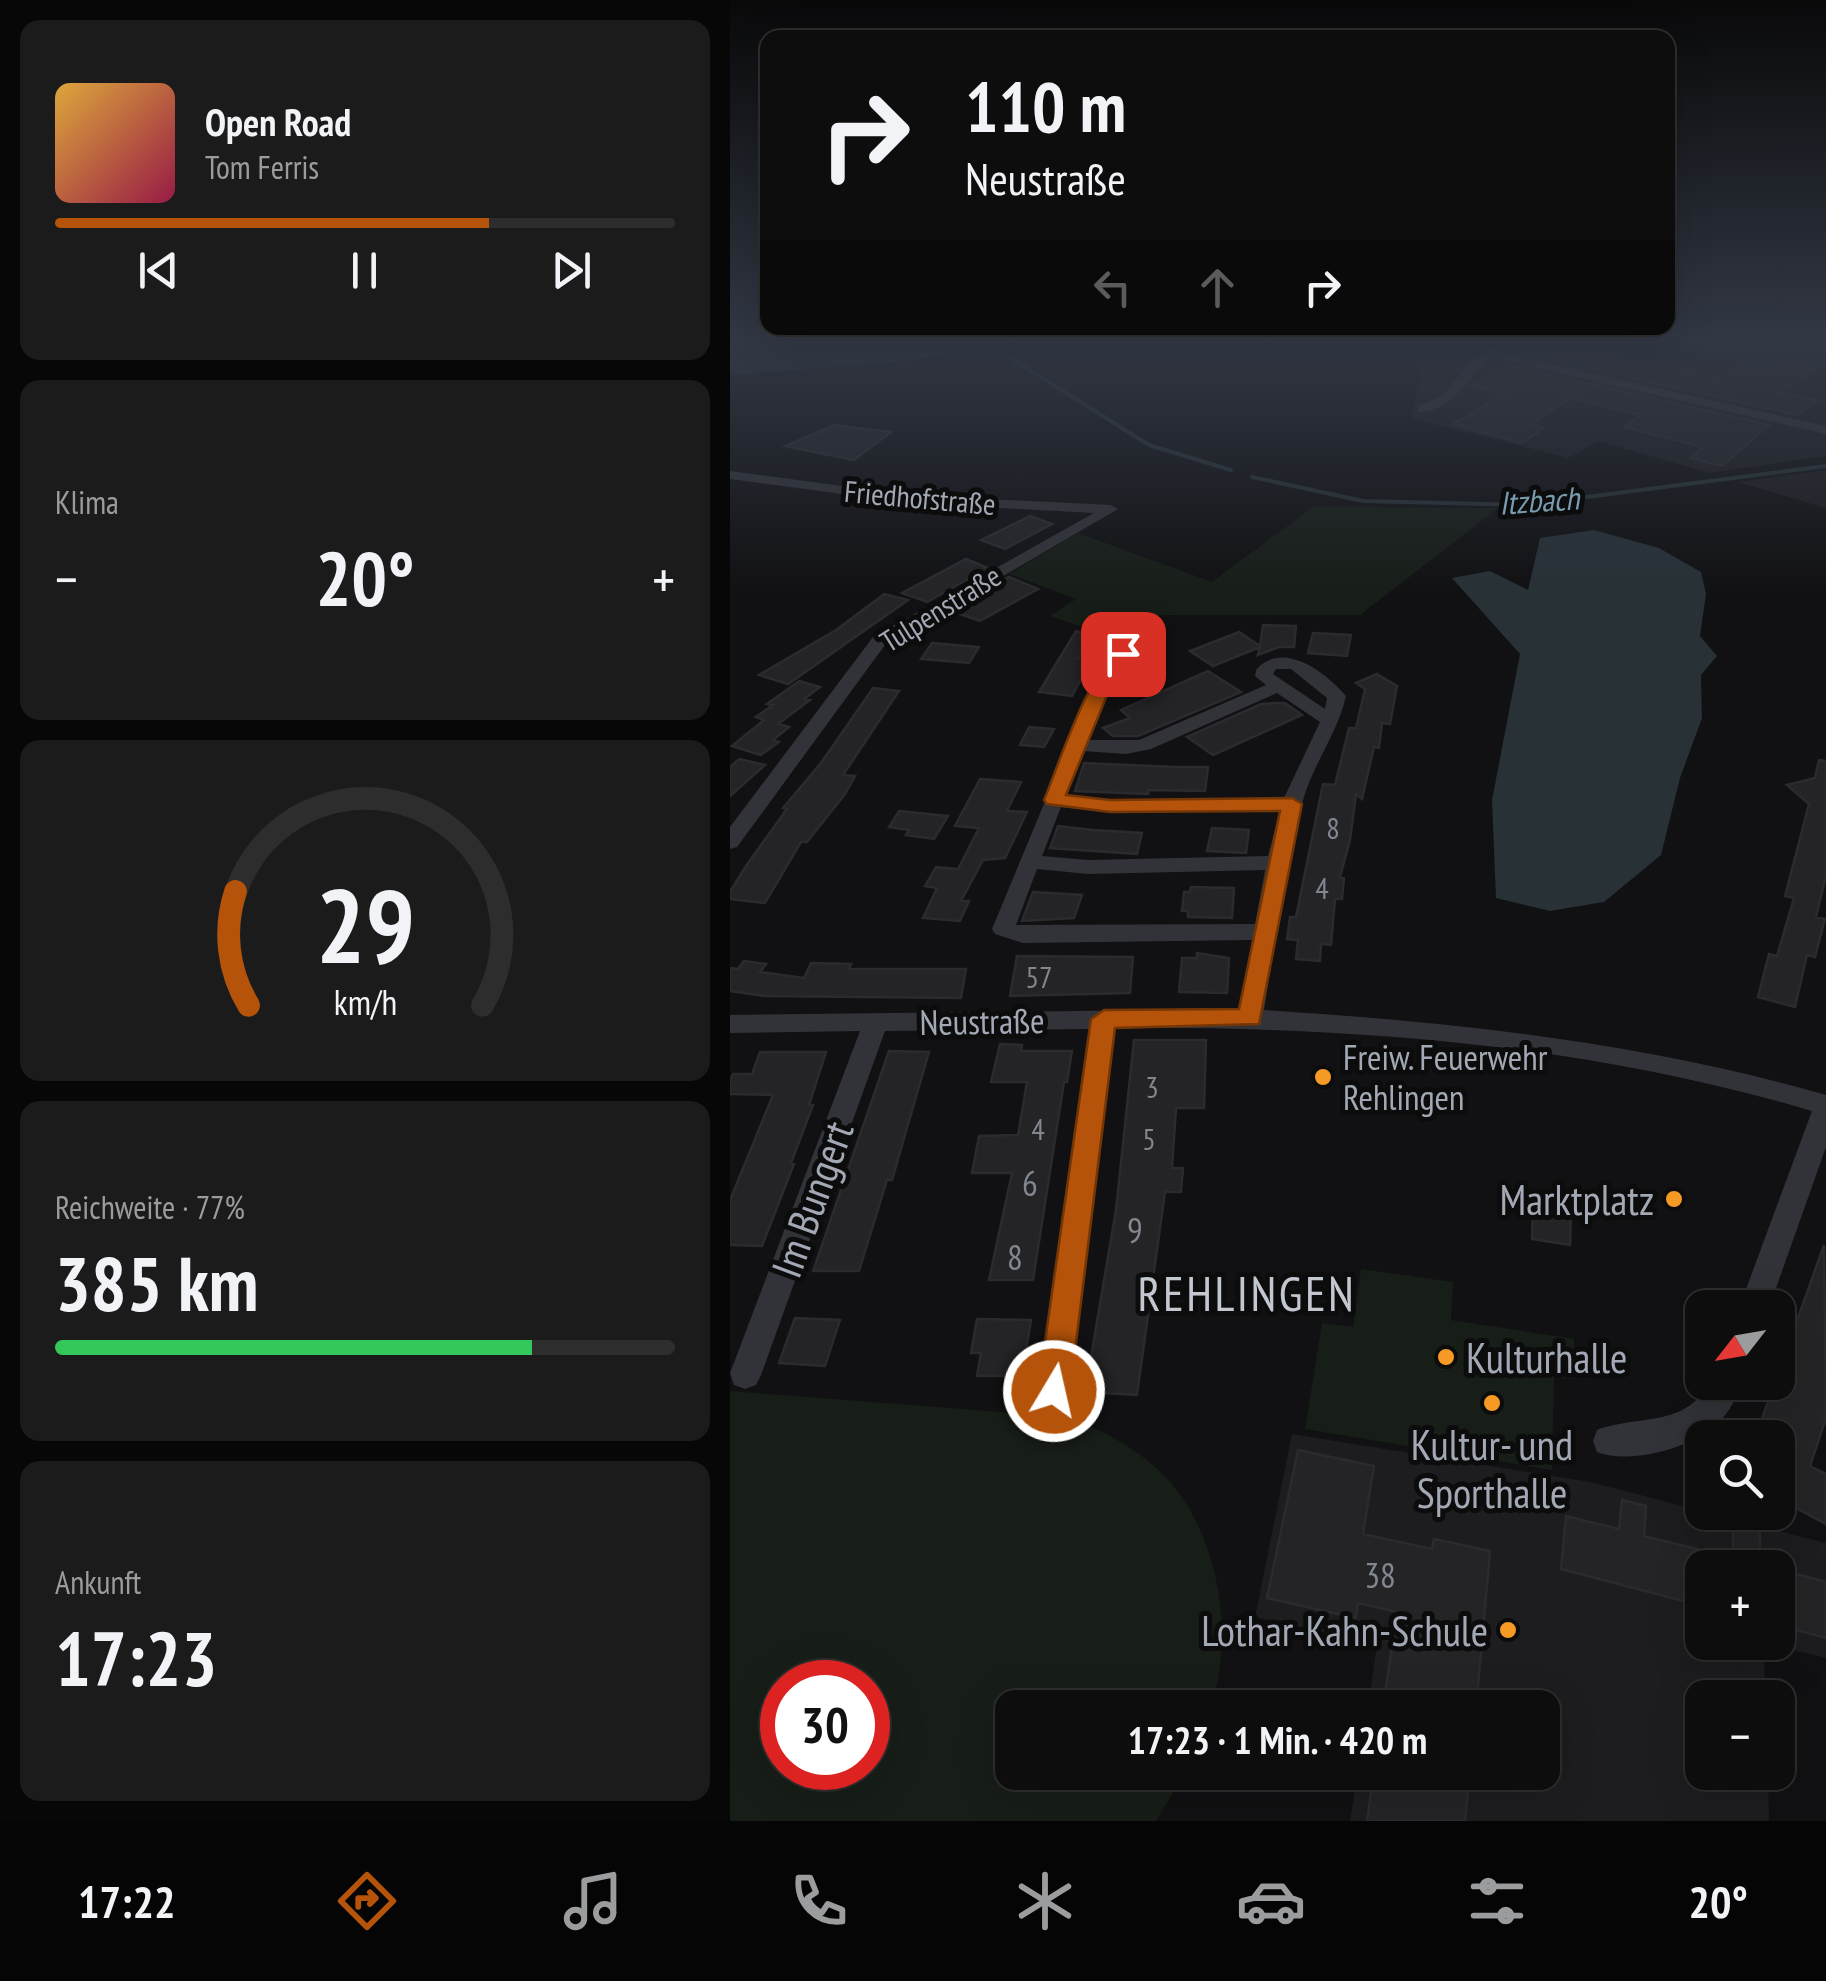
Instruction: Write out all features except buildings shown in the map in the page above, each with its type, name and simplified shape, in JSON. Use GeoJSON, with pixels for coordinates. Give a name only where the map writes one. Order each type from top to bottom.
{"type":"FeatureCollection","features":[{"type":"Feature","properties":{"kind":"street","name":"Friedhofstraße"},"geometry":{"type":"LineString","coordinates":[[730,475],[909,499],[1111,509]]}},
{"type":"Feature","properties":{"kind":"street","name":"Tulpenstraße"},"geometry":{"type":"LineString","coordinates":[[733,832],[879,642],[1111,509]]}},
{"type":"Feature","properties":{"kind":"street"},"geometry":{"type":"LineString","coordinates":[[1123,654],[1109,669],[1075,745],[1004,929],[1023,934],[1266,932]]}},
{"type":"Feature","properties":{"kind":"street"},"geometry":{"type":"LineString","coordinates":[[1250,1018],[1292,804],[1304,768],[1330,722],[1337,696],[1295,664],[1272,664],[1264,676],[1330,722]]}},
{"type":"Feature","properties":{"kind":"street"},"geometry":{"type":"LineString","coordinates":[[1075,745],[1144,745],[1278,687]]}},
{"type":"Feature","properties":{"kind":"street"},"geometry":{"type":"LineString","coordinates":[[1054,800],[1110,806],[1292,804]]}},
{"type":"Feature","properties":{"kind":"street"},"geometry":{"type":"LineString","coordinates":[[1029,862],[1088,866],[1279,863]]}},
{"type":"Feature","properties":{"kind":"street","name":"Neustraße"},"geometry":{"type":"LineString","coordinates":[[730,1024],[1250,1018],[1396,1028],[1725,1076],[1826,1108]]}},
{"type":"Feature","properties":{"kind":"street"},"geometry":{"type":"LineString","coordinates":[[1054,1391],[1104,1019]]}},
{"type":"Feature","properties":{"kind":"street","name":"Im Bungert"},"geometry":{"type":"LineString","coordinates":[[745,1375],[876,1022]]}},
{"type":"Feature","properties":{"kind":"street"},"geometry":{"type":"LineString","coordinates":[[1760,1290],[1826,1108]]}},
{"type":"Feature","properties":{"kind":"street"},"geometry":{"type":"LineString","coordinates":[[1609,1441],[1643,1439],[1685,1429],[1708,1414],[1716,1400]]}},
{"type":"Feature","properties":{"kind":"shaded area"},"geometry":{"type":"Polygon","coordinates":[[[1442,426],[1826,426],[1826,456],[1710,473],[1598,441],[1568,458],[1442,426]]]}},
{"type":"Feature","properties":{"kind":"shaded area"},"geometry":{"type":"Polygon","coordinates":[[[1826,470],[1826,508],[1738,482],[1826,470]]]}},
{"type":"Feature","properties":{"kind":"shaded area"},"geometry":{"type":"Polygon","coordinates":[[[1313,507],[1498,508],[1360,615],[1153,615],[1117,639],[1050,616],[1076,599],[1009,574],[1078,533],[1212,582],[1313,507]]]}},
{"type":"Feature","properties":{"kind":"shaded area"},"geometry":{"type":"Polygon","coordinates":[[[1594,530],[1659,548],[1701,572],[1706,594],[1700,636],[1717,656],[1701,675],[1702,718],[1680,778],[1661,855],[1604,902],[1550,911],[1496,898],[1492,800],[1520,654],[1452,578],[1490,571],[1528,590],[1540,538],[1594,530]]]}},
{"type":"Feature","properties":{"kind":"shaded area","name":"Kulturhalle"},"geometry":{"type":"Polygon","coordinates":[[[1361,1269],[1453,1282],[1451,1320],[1574,1339],[1574,1379],[1554,1377],[1552,1470],[1305,1429],[1322,1323],[1353,1327],[1361,1269]]]}},
{"type":"Feature","properties":{"kind":"shaded area"},"geometry":{"type":"Polygon","coordinates":[[[730,1391],[1068,1417],[1134,1450],[1154,1466],[1176,1489],[1193,1516],[1216,1578],[1222,1645],[1215,1690],[995,1690],[995,1790],[1175,1790],[1156,1821],[730,1821],[730,1391]]]}},
{"type":"Feature","properties":{"kind":"shaded area","name":"Lothar-Kahn-Schule"},"geometry":{"type":"Polygon","coordinates":[[[1292,1434],[1590,1482],[1685,1507],[1685,1530],[1776,1530],[1826,1543],[1826,1658],[1795,1650],[1795,1550],[1685,1550],[1685,1660],[1764,1660],[1765,1680],[1685,1680],[1685,1790],[1768,1790],[1769,1821],[1350,1821],[1355,1790],[1560,1790],[1560,1690],[1370,1690],[1377,1644],[1255,1617],[1292,1434]]]}},
{"type":"Feature","properties":{"kind":"waterway","name":"Itzbach"},"geometry":{"type":"LineString","coordinates":[[1119,426],[1149,445],[1231,470]]}},
{"type":"Feature","properties":{"kind":"waterway","name":"Itzbach"},"geometry":{"type":"LineString","coordinates":[[1252,477],[1363,501],[1525,505],[1826,466]]}},
{"type":"Feature","properties":{"kind":"place","name":"Freiw. Feuerwehr Rehlingen"},"geometry":{"type":"Point","coordinates":[1323,1077]}},
{"type":"Feature","properties":{"kind":"place","name":"Marktplatz"},"geometry":{"type":"Point","coordinates":[1674,1199]}},
{"type":"Feature","properties":{"kind":"place","name":"Kulturhalle"},"geometry":{"type":"Point","coordinates":[1446,1357]}},
{"type":"Feature","properties":{"kind":"place","name":"Kultur- und Sporthalle"},"geometry":{"type":"Point","coordinates":[1492,1403]}},
{"type":"Feature","properties":{"kind":"place","name":"Lothar-Kahn-Schule"},"geometry":{"type":"Point","coordinates":[1508,1630]}},
{"type":"Feature","properties":{"kind":"district","name":"REHLINGEN"},"geometry":{"type":"Point","coordinates":[1247,1293]}},
{"type":"Feature","properties":{"kind":"route"},"geometry":{"type":"LineString","coordinates":[[1054,1391],[1104,1019],[1250,1018],[1292,804],[1110,806],[1054,800],[1109,669],[1123,654]]}}]}
